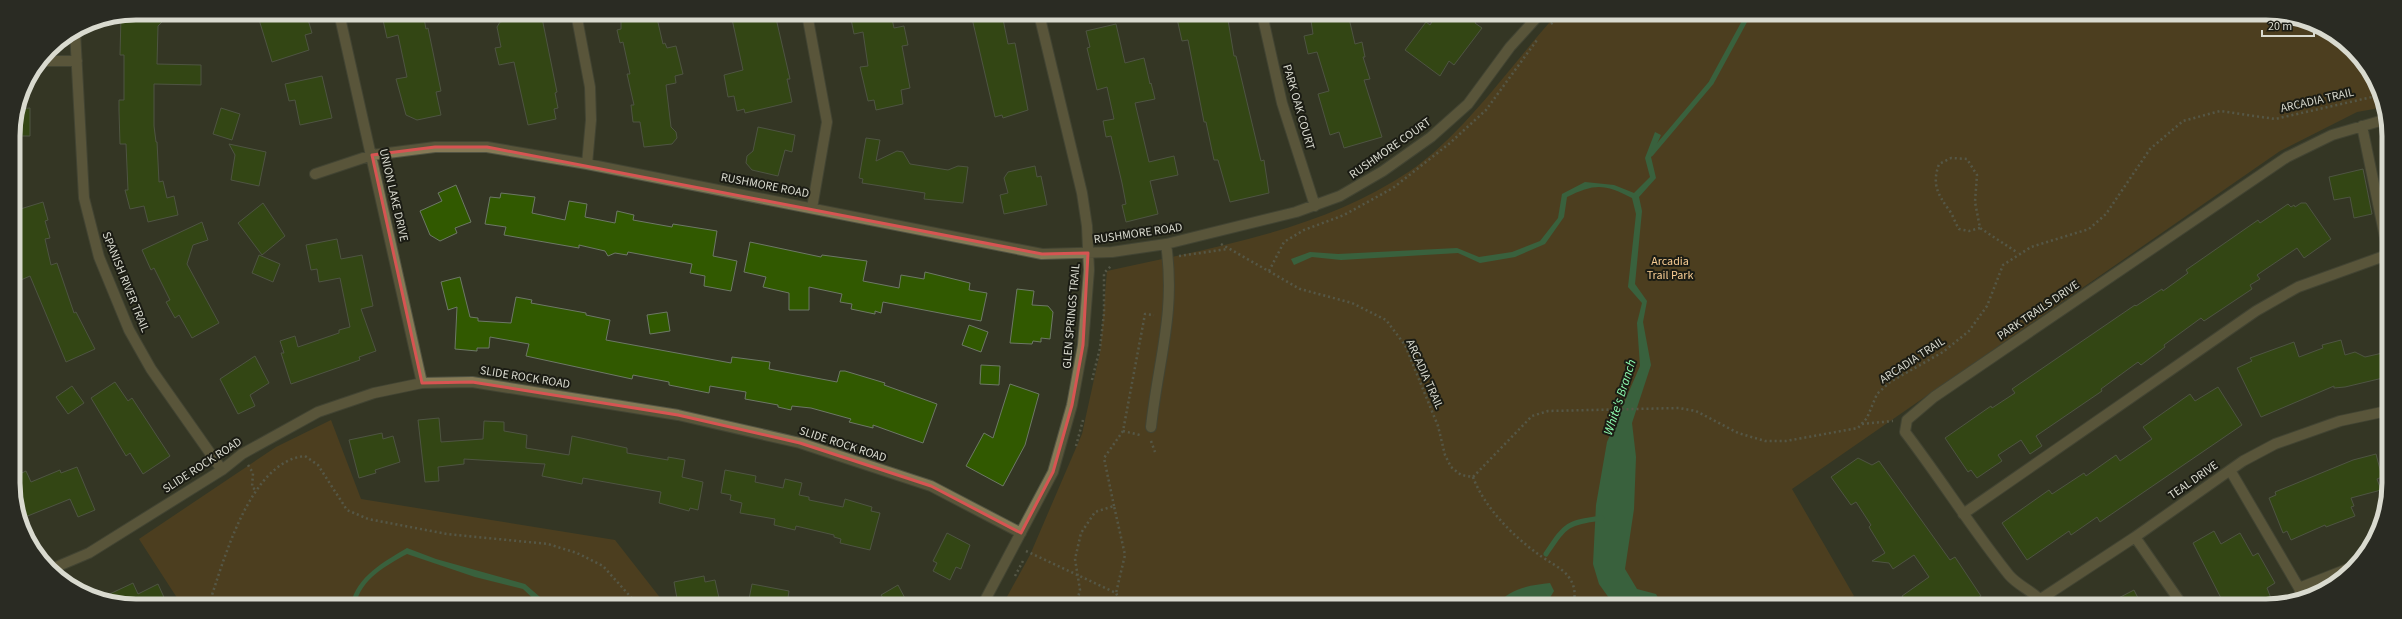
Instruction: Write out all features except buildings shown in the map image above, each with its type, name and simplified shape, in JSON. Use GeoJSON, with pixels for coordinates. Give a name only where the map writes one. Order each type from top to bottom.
{"type":"FeatureCollection","features":[{"type":"Feature","properties":{"kind":"street","name":"UNION LAKE DRIVE"},"geometry":{"type":"LineString","coordinates":[[340,20],[372,155],[422,383]]}},
{"type":"Feature","properties":{"kind":"street"},"geometry":{"type":"LineString","coordinates":[[577,20],[590,87],[591,120],[587,164]]}},
{"type":"Feature","properties":{"kind":"street"},"geometry":{"type":"LineString","coordinates":[[808,20],[826,122],[812,208]]}},
{"type":"Feature","properties":{"kind":"street","name":"GLEN SPRINGS TRAIL"},"geometry":{"type":"LineString","coordinates":[[986,599],[1053,472],[1074,398],[1084,345],[1088,253],[1087,226],[1082,193],[1040,20]]}},
{"type":"Feature","properties":{"kind":"street","name":"PARK OAK COURT"},"geometry":{"type":"LineString","coordinates":[[1263,20],[1282,103],[1315,206]]}},
{"type":"Feature","properties":{"kind":"street","name":"RUSHMORE COURT"},"geometry":{"type":"LineString","coordinates":[[1210,234],[1315,206],[1340,196],[1383,171],[1431,137],[1468,104],[1510,47],[1534,20]]}},
{"type":"Feature","properties":{"kind":"street","name":"SPANISH RIVER TRAIL"},"geometry":{"type":"LineString","coordinates":[[76,37],[84,198],[99,257],[129,330],[148,362],[222,470]]}},
{"type":"Feature","properties":{"kind":"street"},"geometry":{"type":"LineString","coordinates":[[48,61],[77,61]]}},
{"type":"Feature","properties":{"kind":"street","name":"PARK TRAILS DRIVE"},"geometry":{"type":"LineString","coordinates":[[1907,420],[1934,397],[2287,157],[2332,135],[2381,121]]}},
{"type":"Feature","properties":{"kind":"street"},"geometry":{"type":"LineString","coordinates":[[2362,126],[2382,223]]}},
{"type":"Feature","properties":{"kind":"street","name":"RUSHMORE ROAD"},"geometry":{"type":"LineString","coordinates":[[315,174],[372,155],[434,147],[487,147],[587,164],[1042,254],[1112,252],[1166,244],[1210,234]]}},
{"type":"Feature","properties":{"kind":"street"},"geometry":{"type":"LineString","coordinates":[[1150,432],[1170,308],[1166,244]]}},
{"type":"Feature","properties":{"kind":"street"},"geometry":{"type":"LineString","coordinates":[[1963,514],[2256,311],[2298,287],[2382,257]]}},
{"type":"Feature","properties":{"kind":"street","name":"SLIDE ROCK ROAD"},"geometry":{"type":"LineString","coordinates":[[56,567],[89,553],[222,470],[242,454],[318,412],[374,393],[422,383],[472,382],[678,415],[800,443],[930,486],[1021,533]]}},
{"type":"Feature","properties":{"kind":"street","name":"TEAL DRIVE"},"geometry":{"type":"LineString","coordinates":[[2047,599],[2230,470],[2275,444],[2340,421],[2382,412]]}},
{"type":"Feature","properties":{"kind":"street"},"geometry":{"type":"LineString","coordinates":[[1907,420],[1905,432],[1963,514],[2010,576],[2039,599]]}},
{"type":"Feature","properties":{"kind":"street"},"geometry":{"type":"LineString","coordinates":[[2230,470],[2299,588],[2300,594]]}},
{"type":"Feature","properties":{"kind":"street"},"geometry":{"type":"LineString","coordinates":[[2135,537],[2178,599]]}},
{"type":"Feature","properties":{"kind":"street"},"geometry":{"type":"LineString","coordinates":[[2299,588],[2341,571]]}},
{"type":"Feature","properties":{"kind":"path","name":"ARCADIA TRAIL"},"geometry":{"type":"LineString","coordinates":[[1862,424],[1867,418],[1877,394],[1890,382],[1943,352],[1969,330],[1987,306],[2003,265],[2018,253],[2031,247],[2089,229],[2106,214],[2150,150],[2183,121],[2220,111],[2276,119],[2375,96]]}},
{"type":"Feature","properties":{"kind":"path"},"geometry":{"type":"LineString","coordinates":[[1980,228],[1969,231],[1959,229],[1954,222],[1950,211],[1941,201],[1935,175],[1940,164],[1951,158],[1967,159],[1977,175],[1975,202],[1980,228],[2018,253]]}},
{"type":"Feature","properties":{"kind":"path","name":"ARCADIA TRAIL"},"geometry":{"type":"LineString","coordinates":[[1210,234],[1210,237],[1228,249],[1300,289],[1352,303],[1386,320],[1405,345],[1438,426],[1445,455],[1451,467],[1461,475],[1473,478]]}},
{"type":"Feature","properties":{"kind":"path"},"geometry":{"type":"LineString","coordinates":[[1168,258],[1228,249]]}},
{"type":"Feature","properties":{"kind":"path"},"geometry":{"type":"LineString","coordinates":[[1116,593],[1125,555],[1104,458],[1123,431],[1145,314],[1156,316]]}},
{"type":"Feature","properties":{"kind":"path"},"geometry":{"type":"LineString","coordinates":[[1573,599],[1574,586],[1567,574],[1528,546],[1506,525],[1485,499],[1473,478],[1532,416],[1548,411],[1600,409],[1659,408],[1696,411],[1738,433],[1765,441],[1786,441],[1858,428],[1862,424],[1907,420]]}},
{"type":"Feature","properties":{"kind":"path"},"geometry":{"type":"LineString","coordinates":[[1150,432],[1155,452]]}},
{"type":"Feature","properties":{"kind":"path"},"geometry":{"type":"LineString","coordinates":[[242,454],[253,473],[252,487],[257,491]]}},
{"type":"Feature","properties":{"kind":"path"},"geometry":{"type":"LineString","coordinates":[[211,599],[243,512],[268,476],[289,459],[305,456],[318,465],[347,510],[368,518],[448,534],[548,544],[570,551],[603,566],[633,599]]}},
{"type":"Feature","properties":{"kind":"path"},"geometry":{"type":"LineString","coordinates":[[1078,599],[1080,590],[1075,559],[1081,533],[1095,512],[1114,506]]}},
{"type":"Feature","properties":{"kind":"path"},"geometry":{"type":"LineString","coordinates":[[1026,551],[1116,593],[1119,599]]}},
{"type":"Feature","properties":{"kind":"highlighted area"},"geometry":{"type":"Polygon","coordinates":[[[435,147],[487,147],[1042,254],[1088,253],[1083,345],[1072,405],[1053,472],[1021,533],[931,486],[800,443],[678,415],[472,382],[422,383],[372,155],[435,147]]]}},
{"type":"Feature","properties":{"kind":"green space","name":"Arcadia Trail Park"},"geometry":{"type":"Polygon","coordinates":[[[1552,20],[2274,20],[2303,26],[2317,32],[2337,44],[2358,65],[2370,85],[2379,108],[2357,112],[2280,151],[1792,489],[1854,596],[1850,599],[1006,599],[1030,555],[1082,434],[1100,352],[1107,271],[1264,235],[1340,209],[1376,192],[1410,171],[1430,156],[1449,138],[1487,98],[1552,20]]]}},
{"type":"Feature","properties":{"kind":"green space"},"geometry":{"type":"Polygon","coordinates":[[[331,420],[361,499],[615,540],[661,599],[178,599],[139,539],[276,447],[331,420]]]}},
{"type":"Feature","properties":{"kind":"shaded area"},"geometry":{"type":"Polygon","coordinates":[[[1655,132],[1661,135],[1651,157],[1656,178],[1639,197],[1642,211],[1635,284],[1647,301],[1643,322],[1651,365],[1632,423],[1636,457],[1634,509],[1625,569],[1637,589],[1656,594],[1659,599],[1610,599],[1599,584],[1593,564],[1596,505],[1607,442],[1640,366],[1637,323],[1642,303],[1628,287],[1636,214],[1632,198],[1623,193],[1600,187],[1585,189],[1567,197],[1564,217],[1545,244],[1515,257],[1480,263],[1458,253],[1341,260],[1312,257],[1294,265],[1291,259],[1310,252],[1338,254],[1457,248],[1479,257],[1512,252],[1540,241],[1558,218],[1562,194],[1585,182],[1614,185],[1634,193],[1650,177],[1645,158],[1655,132]]]}},
{"type":"Feature","properties":{"kind":"shaded area"},"geometry":{"type":"Polygon","coordinates":[[[407,548],[436,559],[525,584],[542,599],[534,599],[523,589],[475,577],[407,554],[383,568],[363,587],[358,599],[352,599],[354,594],[365,578],[390,558],[407,548]]]}},
{"type":"Feature","properties":{"kind":"shaded area"},"geometry":{"type":"Polygon","coordinates":[[[1550,583],[1554,591],[1549,599],[1502,599],[1521,588],[1550,583]]]}},
{"type":"Feature","properties":{"kind":"waterway","name":"White's Branch"},"geometry":{"type":"LineString","coordinates":[[1651,154],[1711,83],[1745,20]]}},
{"type":"Feature","properties":{"kind":"waterway"},"geometry":{"type":"LineString","coordinates":[[1546,554],[1558,536],[1568,527],[1581,522],[1602,518]]}}]}
